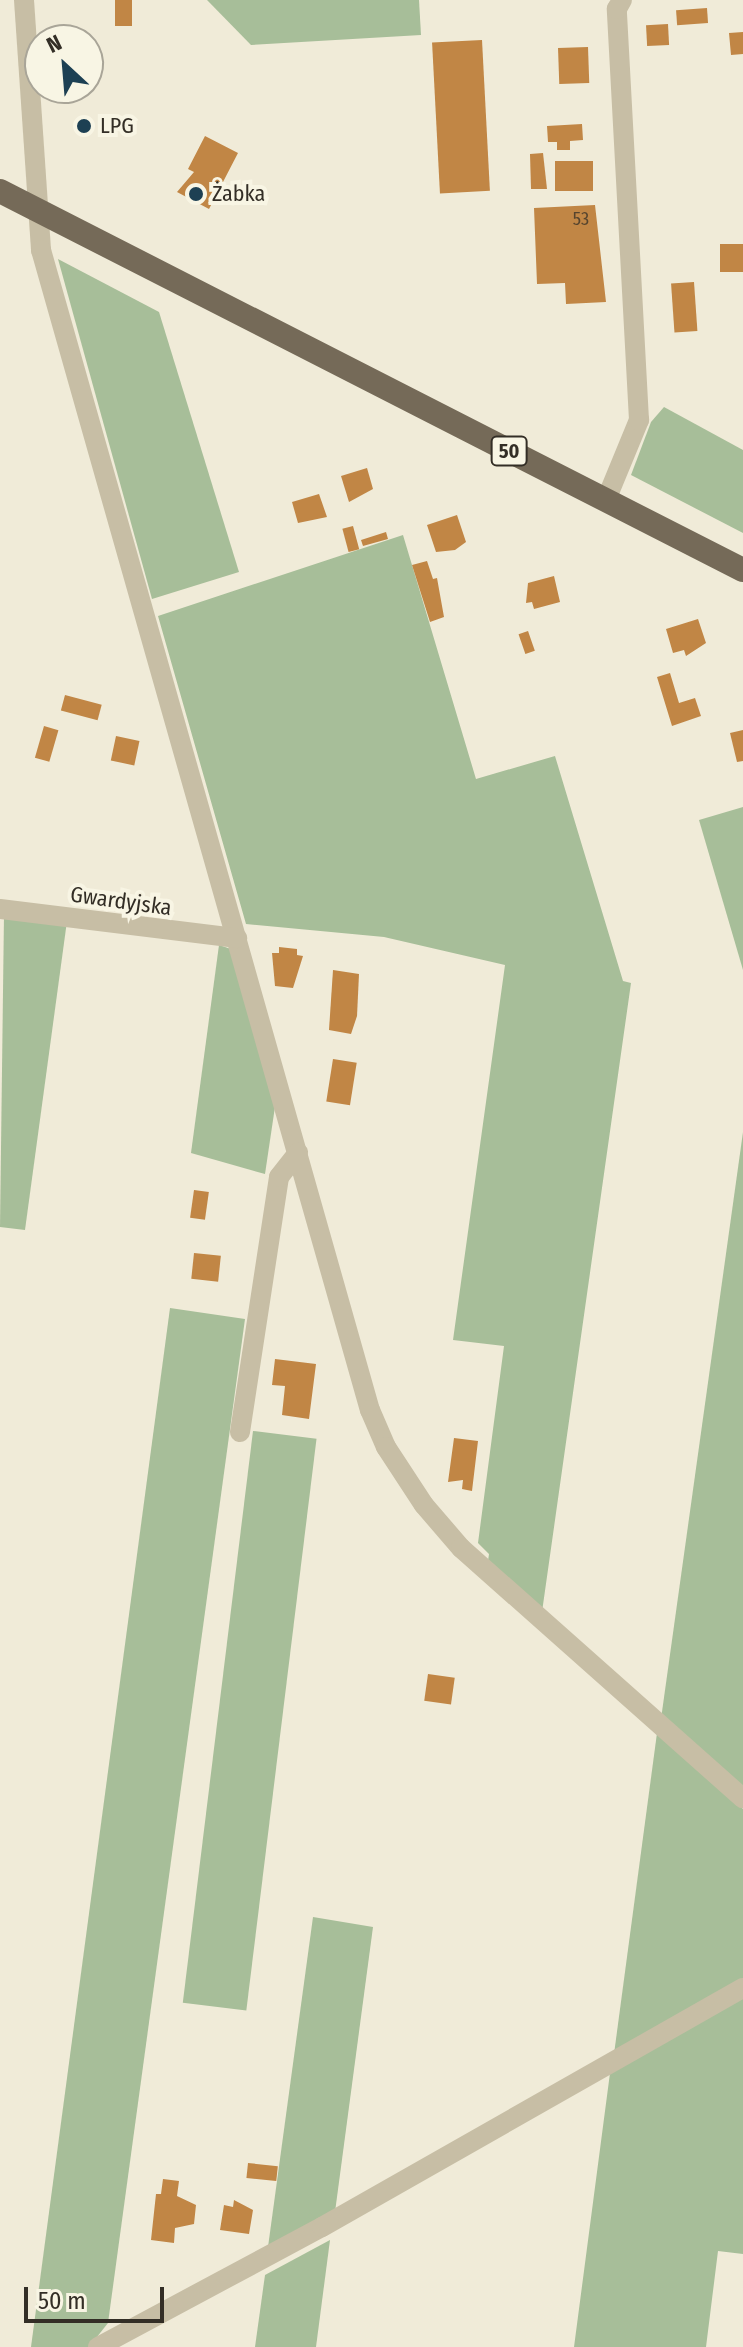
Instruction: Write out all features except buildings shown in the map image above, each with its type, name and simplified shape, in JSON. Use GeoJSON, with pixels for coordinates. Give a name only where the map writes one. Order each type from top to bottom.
{"type":"FeatureCollection","features":[{"type":"Feature","properties":{"kind":"main road","name":"50"},"geometry":{"type":"LineString","coordinates":[[0,191],[743,570]]}},
{"type":"Feature","properties":{"kind":"street"},"geometry":{"type":"LineString","coordinates":[[24,0],[41,250],[370,1410],[386,1447],[424,1505],[461,1548],[743,1798]]}},
{"type":"Feature","properties":{"kind":"street"},"geometry":{"type":"LineString","coordinates":[[606,500],[639,420],[617,9],[622,0]]}},
{"type":"Feature","properties":{"kind":"street","name":"Gwardyjska"},"geometry":{"type":"LineString","coordinates":[[0,909],[237,938]]}},
{"type":"Feature","properties":{"kind":"street"},"geometry":{"type":"LineString","coordinates":[[240,1432],[279,1177],[298,1153]]}},
{"type":"Feature","properties":{"kind":"street"},"geometry":{"type":"LineString","coordinates":[[98,2347],[743,1988]]}},
{"type":"Feature","properties":{"kind":"green space"},"geometry":{"type":"Polygon","coordinates":[[[207,0],[419,0],[421,35],[251,45],[207,0]]]}},
{"type":"Feature","properties":{"kind":"green space"},"geometry":{"type":"Polygon","coordinates":[[[58,259],[159,312],[239,572],[152,599],[58,259]]]}},
{"type":"Feature","properties":{"kind":"green space"},"geometry":{"type":"Polygon","coordinates":[[[664,407],[743,450],[743,533],[631,475],[651,422],[664,407]]]}},
{"type":"Feature","properties":{"kind":"green space"},"geometry":{"type":"Polygon","coordinates":[[[403,535],[476,779],[555,756],[623,981],[631,983],[542,1612],[488,1561],[489,1554],[478,1543],[504,1346],[453,1340],[505,965],[384,937],[246,924],[158,616],[403,535]]]}},
{"type":"Feature","properties":{"kind":"green space"},"geometry":{"type":"Polygon","coordinates":[[[743,807],[743,970],[699,820],[743,807]]]}},
{"type":"Feature","properties":{"kind":"green space"},"geometry":{"type":"Polygon","coordinates":[[[4,914],[67,921],[25,1230],[0,1227],[4,914]]]}},
{"type":"Feature","properties":{"kind":"green space"},"geometry":{"type":"Polygon","coordinates":[[[219,945],[234,950],[276,1100],[265,1174],[191,1153],[219,945]]]}},
{"type":"Feature","properties":{"kind":"green space"},"geometry":{"type":"Polygon","coordinates":[[[743,1132],[743,1792],[661,1719],[743,1132]]]}},
{"type":"Feature","properties":{"kind":"green space"},"geometry":{"type":"Polygon","coordinates":[[[170,1308],[245,1319],[108,2323],[89,2347],[31,2347],[170,1308]]]}},
{"type":"Feature","properties":{"kind":"green space"},"geometry":{"type":"Polygon","coordinates":[[[253,1431],[317,1439],[246,2011],[183,2003],[253,1431]]]}},
{"type":"Feature","properties":{"kind":"green space"},"geometry":{"type":"Polygon","coordinates":[[[657,1733],[743,1809],[743,1979],[614,2054],[657,1733]]]}},
{"type":"Feature","properties":{"kind":"green space"},"geometry":{"type":"Polygon","coordinates":[[[313,1917],[373,1927],[335,2212],[268,2247],[313,1917]]]}},
{"type":"Feature","properties":{"kind":"green space"},"geometry":{"type":"Polygon","coordinates":[[[743,1994],[743,2254],[718,2251],[706,2347],[574,2347],[610,2073],[743,1994]]]}},
{"type":"Feature","properties":{"kind":"green space"},"geometry":{"type":"Polygon","coordinates":[[[330,2240],[316,2347],[255,2347],[265,2275],[330,2240]]]}},
{"type":"Feature","properties":{"kind":"place","name":"LPG"},"geometry":{"type":"Point","coordinates":[84,126]}},
{"type":"Feature","properties":{"kind":"place","name":"Żabka"},"geometry":{"type":"Point","coordinates":[196,194]}}]}
